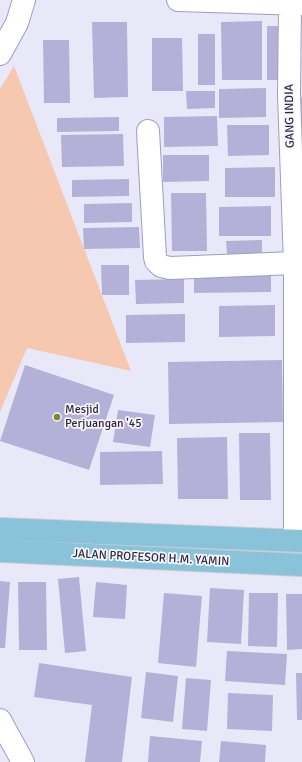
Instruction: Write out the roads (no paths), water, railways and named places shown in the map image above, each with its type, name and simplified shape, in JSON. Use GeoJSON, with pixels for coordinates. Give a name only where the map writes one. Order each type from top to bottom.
{"type":"FeatureCollection","features":[{"type":"Feature","properties":{"kind":"main road","name":"JALAN PROFESOR H.M. YAMIN"},"geometry":{"type":"LineString","coordinates":[[0,529],[298,541]]}},
{"type":"Feature","properties":{"kind":"main road","name":"JALAN PROFESOR H.M. YAMIN"},"geometry":{"type":"LineString","coordinates":[[0,551],[302,565]]}},
{"type":"Feature","properties":{"kind":"street"},"geometry":{"type":"LineString","coordinates":[[0,54],[16,23],[24,0]]}},
{"type":"Feature","properties":{"kind":"street"},"geometry":{"type":"LineString","coordinates":[[178,0],[296,4]]}},
{"type":"Feature","properties":{"kind":"street","name":"GANG INDIA"},"geometry":{"type":"LineString","coordinates":[[296,4],[289,95],[295,263],[298,541]]}},
{"type":"Feature","properties":{"kind":"street"},"geometry":{"type":"LineString","coordinates":[[148,131],[156,261],[162,266],[170,268],[295,263]]}},
{"type":"Feature","properties":{"kind":"street"},"geometry":{"type":"LineString","coordinates":[[0,720],[23,762]]}},
{"type":"Feature","properties":{"kind":"place","name":"Mesjid Perjuangan '45"},"geometry":{"type":"Point","coordinates":[57,417]}}]}
